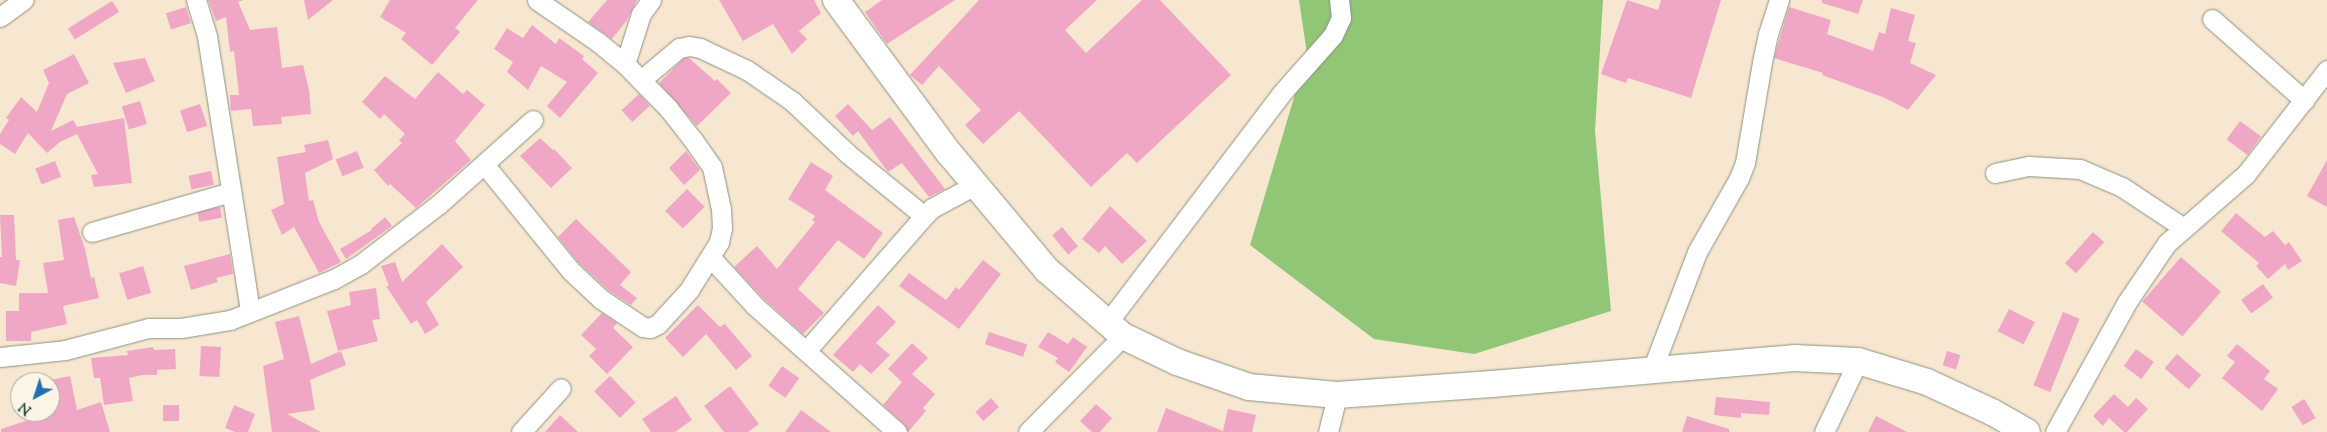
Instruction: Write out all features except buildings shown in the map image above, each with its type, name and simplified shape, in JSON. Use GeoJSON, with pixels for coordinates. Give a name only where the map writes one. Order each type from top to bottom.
{"type":"FeatureCollection","features":[{"type":"Feature","properties":{"kind":"main road"},"geometry":{"type":"LineString","coordinates":[[836,0],[949,153],[1047,270],[1115,329],[1177,362],[1249,386],[1337,395],[1794,358],[1858,361],[1927,382],[1992,412],[2027,432]]}},
{"type":"Feature","properties":{"kind":"street"},"geometry":{"type":"LineString","coordinates":[[0,17],[23,0]]}},
{"type":"Feature","properties":{"kind":"street"},"geometry":{"type":"LineString","coordinates":[[196,0],[207,36],[250,312]]}},
{"type":"Feature","properties":{"kind":"street"},"geometry":{"type":"LineString","coordinates":[[484,164],[570,270],[601,299],[642,327],[650,328],[658,324],[689,290],[711,258],[719,242],[722,228],[712,168],[669,109],[626,64],[598,42],[537,0]]}},
{"type":"Feature","properties":{"kind":"street"},"geometry":{"type":"LineString","coordinates":[[626,64],[641,14],[650,0]]}},
{"type":"Feature","properties":{"kind":"street"},"geometry":{"type":"LineString","coordinates":[[1028,432],[1115,329],[1280,95],[1333,35],[1341,18],[1339,0]]}},
{"type":"Feature","properties":{"kind":"street"},"geometry":{"type":"LineString","coordinates":[[1652,370],[1697,252],[1739,178],[1745,163],[1762,62],[1768,34],[1779,0]]}},
{"type":"Feature","properties":{"kind":"street"},"geometry":{"type":"LineString","coordinates":[[2212,19],[2304,100]]}},
{"type":"Feature","properties":{"kind":"street"},"geometry":{"type":"LineString","coordinates":[[642,80],[679,48],[689,46],[700,48],[747,70],[792,101],[848,154],[924,216]]}},
{"type":"Feature","properties":{"kind":"street"},"geometry":{"type":"LineString","coordinates":[[2055,432],[2127,302],[2167,243],[2246,174],[2327,70]]}},
{"type":"Feature","properties":{"kind":"street"},"geometry":{"type":"LineString","coordinates":[[0,356],[65,350],[126,332],[149,328],[181,328],[230,320],[334,279],[361,264],[439,204],[533,120]]}},
{"type":"Feature","properties":{"kind":"street"},"geometry":{"type":"LineString","coordinates":[[1995,173],[2029,166],[2080,169],[2122,188],[2184,228]]}},
{"type":"Feature","properties":{"kind":"street"},"geometry":{"type":"LineString","coordinates":[[806,351],[924,216],[938,205],[975,185]]}},
{"type":"Feature","properties":{"kind":"street"},"geometry":{"type":"LineString","coordinates":[[92,232],[231,192]]}},
{"type":"Feature","properties":{"kind":"street"},"geometry":{"type":"LineString","coordinates":[[711,258],[755,306],[897,432]]}},
{"type":"Feature","properties":{"kind":"street"},"geometry":{"type":"LineString","coordinates":[[1824,432],[1858,361]]}},
{"type":"Feature","properties":{"kind":"street"},"geometry":{"type":"LineString","coordinates":[[521,432],[561,388]]}},
{"type":"Feature","properties":{"kind":"street"},"geometry":{"type":"LineString","coordinates":[[1328,432],[1337,395]]}},
{"type":"Feature","properties":{"kind":"green space"},"geometry":{"type":"Polygon","coordinates":[[[1299,0],[1603,0],[1595,131],[1611,311],[1474,354],[1374,339],[1250,245],[1307,54],[1299,0]]]}}]}
